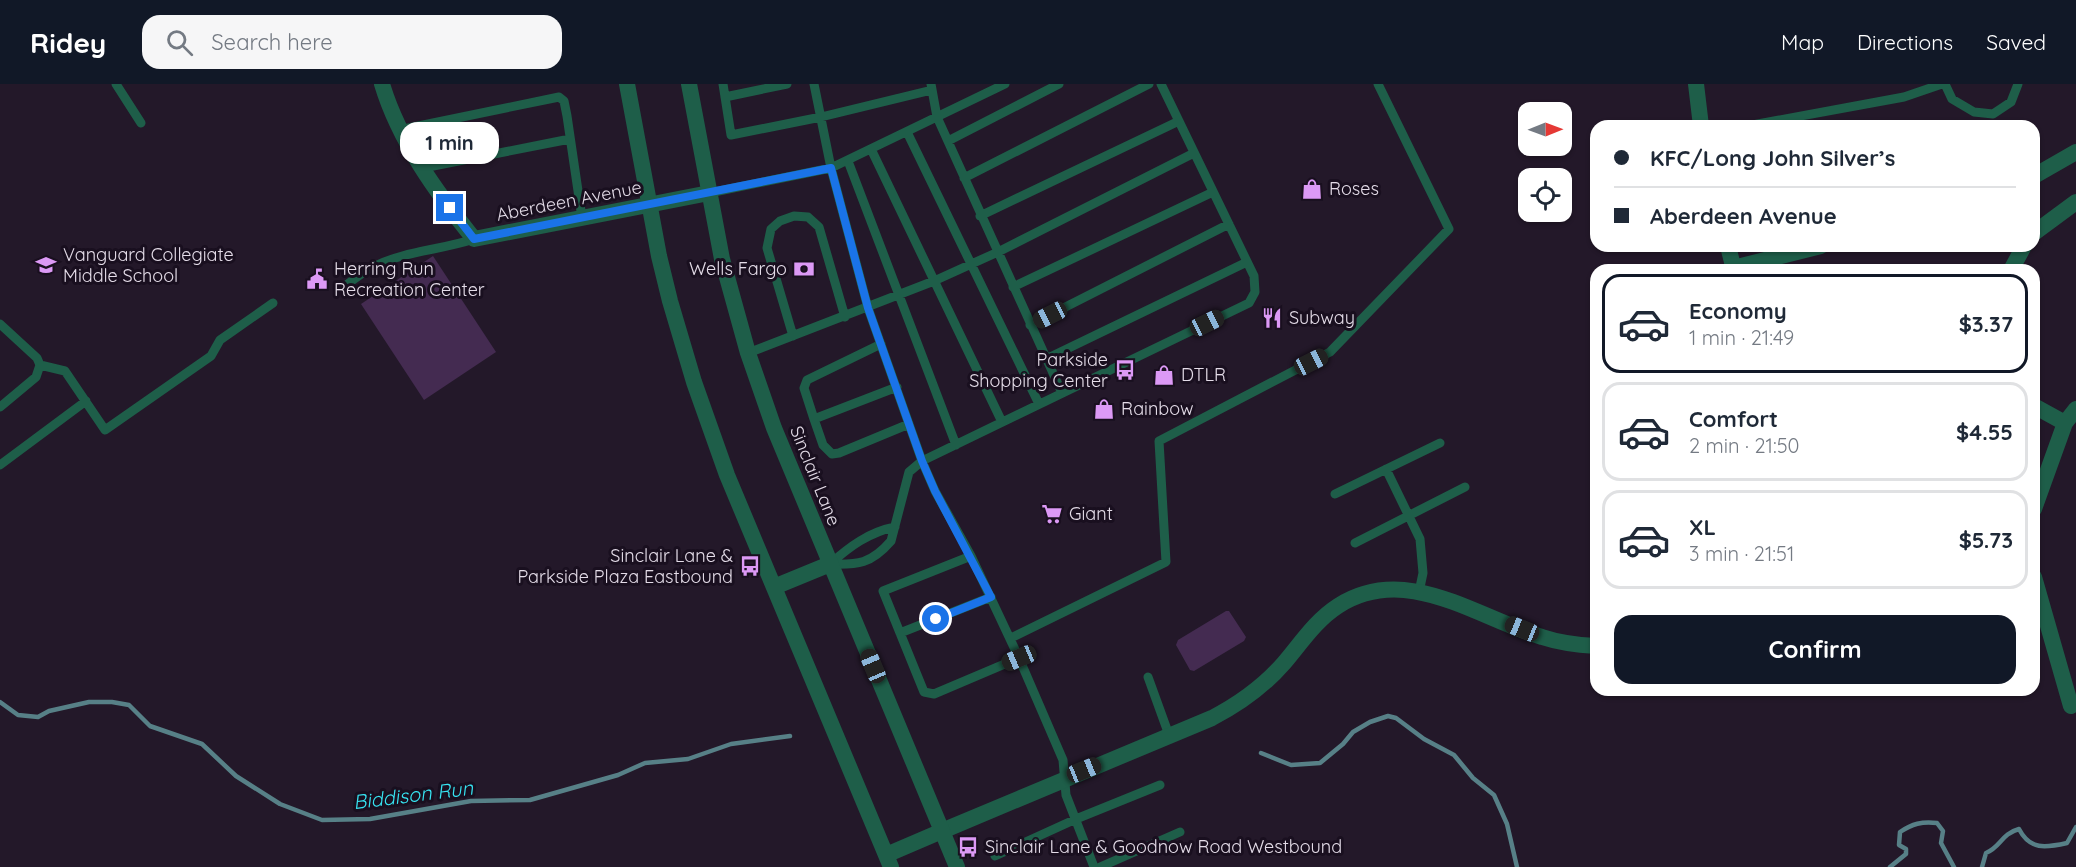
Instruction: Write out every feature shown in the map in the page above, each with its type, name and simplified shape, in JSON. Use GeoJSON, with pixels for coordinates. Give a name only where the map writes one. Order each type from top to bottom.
{"type":"FeatureCollection","features":[{"type":"Feature","properties":{"kind":"street"},"geometry":{"type":"LineString","coordinates":[[382,84],[399,130],[474,239]]}},
{"type":"Feature","properties":{"kind":"street"},"geometry":{"type":"LineString","coordinates":[[627,84],[648,205],[670,301],[694,382],[727,475],[888,861],[942,831],[1233,706],[1258,688],[1283,664],[1323,618],[1337,606],[1372,592],[1419,592],[1448,599],[1540,637],[1571,645],[1590,646]]}},
{"type":"Feature","properties":{"kind":"street","name":"Sinclair Lane"},"geometry":{"type":"LineString","coordinates":[[689,84],[722,259],[748,353],[774,428],[957,867]]}},
{"type":"Feature","properties":{"kind":"street"},"geometry":{"type":"LineString","coordinates":[[1696,84],[1700,120]]}},
{"type":"Feature","properties":{"kind":"street"},"geometry":{"type":"LineString","coordinates":[[2040,173],[2076,152]]}},
{"type":"Feature","properties":{"kind":"street","name":"Aberdeen Avenue"},"geometry":{"type":"LineString","coordinates":[[474,239],[709,193]]}},
{"type":"Feature","properties":{"kind":"street"},"geometry":{"type":"LineString","coordinates":[[2040,229],[2076,202]]}},
{"type":"Feature","properties":{"kind":"street"},"geometry":{"type":"LineString","coordinates":[[1753,264],[1798,252]]}},
{"type":"Feature","properties":{"kind":"street"},"geometry":{"type":"LineString","coordinates":[[2040,409],[2065,423]]}},
{"type":"Feature","properties":{"kind":"street"},"geometry":{"type":"LineString","coordinates":[[2040,492],[2065,423],[2076,410]]}},
{"type":"Feature","properties":{"kind":"street"},"geometry":{"type":"LineString","coordinates":[[774,587],[830,564]]}},
{"type":"Feature","properties":{"kind":"street"},"geometry":{"type":"LineString","coordinates":[[2040,598],[2071,706]]}},
{"type":"Feature","properties":{"kind":"lane"},"geometry":{"type":"LineString","coordinates":[[116,84],[141,123]]}},
{"type":"Feature","properties":{"kind":"lane"},"geometry":{"type":"LineString","coordinates":[[723,84],[731,135],[821,117],[931,87],[937,117],[1062,393]]}},
{"type":"Feature","properties":{"kind":"lane"},"geometry":{"type":"LineString","coordinates":[[725,97],[787,84]]}},
{"type":"Feature","properties":{"kind":"lane"},"geometry":{"type":"LineString","coordinates":[[814,84],[831,168],[868,308],[922,461],[935,491],[971,556],[1011,638],[1063,760],[1065,795],[1094,867]]}},
{"type":"Feature","properties":{"kind":"lane"},"geometry":{"type":"LineString","coordinates":[[709,193],[831,168],[1005,84]]}},
{"type":"Feature","properties":{"kind":"lane"},"geometry":{"type":"LineString","coordinates":[[948,141],[1059,84]]}},
{"type":"Feature","properties":{"kind":"lane"},"geometry":{"type":"LineString","coordinates":[[964,178],[1149,84]]}},
{"type":"Feature","properties":{"kind":"lane"},"geometry":{"type":"LineString","coordinates":[[830,564],[856,565],[873,558],[891,541],[909,472],[922,461],[1249,303],[1255,292],[1256,284],[1248,262],[1161,84]]}},
{"type":"Feature","properties":{"kind":"lane"},"geometry":{"type":"LineString","coordinates":[[1011,638],[1166,562],[1159,441],[1330,352],[1449,229],[1378,84]]}},
{"type":"Feature","properties":{"kind":"lane"},"geometry":{"type":"LineString","coordinates":[[1780,120],[1904,97],[1944,84],[1952,99],[1974,112],[1993,114],[2011,102],[2018,84]]}},
{"type":"Feature","properties":{"kind":"lane"},"geometry":{"type":"LineString","coordinates":[[399,130],[559,97],[564,101],[582,218]]}},
{"type":"Feature","properties":{"kind":"lane"},"geometry":{"type":"LineString","coordinates":[[980,216],[1179,121]]}},
{"type":"Feature","properties":{"kind":"lane"},"geometry":{"type":"LineString","coordinates":[[907,132],[1039,404]]}},
{"type":"Feature","properties":{"kind":"lane"},"geometry":{"type":"LineString","coordinates":[[423,168],[570,139]]}},
{"type":"Feature","properties":{"kind":"lane"},"geometry":{"type":"LineString","coordinates":[[871,149],[1002,422]]}},
{"type":"Feature","properties":{"kind":"lane"},"geometry":{"type":"LineString","coordinates":[[748,353],[934,281],[998,252],[1194,153]]}},
{"type":"Feature","properties":{"kind":"lane"},"geometry":{"type":"LineString","coordinates":[[848,161],[956,444]]}},
{"type":"Feature","properties":{"kind":"lane"},"geometry":{"type":"LineString","coordinates":[[1013,287],[1213,192]]}},
{"type":"Feature","properties":{"kind":"lane"},"geometry":{"type":"LineString","coordinates":[[793,336],[768,248],[771,229],[780,221],[794,216],[808,217],[819,227],[844,317]]}},
{"type":"Feature","properties":{"kind":"lane"},"geometry":{"type":"LineString","coordinates":[[1030,325],[1229,224]]}},
{"type":"Feature","properties":{"kind":"lane"},"geometry":{"type":"LineString","coordinates":[[345,286],[372,267],[392,259],[474,239]]}},
{"type":"Feature","properties":{"kind":"lane"},"geometry":{"type":"LineString","coordinates":[[1046,358],[1248,262]]}},
{"type":"Feature","properties":{"kind":"lane"},"geometry":{"type":"LineString","coordinates":[[40,365],[65,371],[105,430],[212,356],[220,340],[273,303]]}},
{"type":"Feature","properties":{"kind":"lane"},"geometry":{"type":"LineString","coordinates":[[0,324],[37,358],[40,365],[36,377],[0,407]]}},
{"type":"Feature","properties":{"kind":"lane"},"geometry":{"type":"LineString","coordinates":[[881,344],[807,380],[804,388],[823,445],[832,454],[838,453],[909,424]]}},
{"type":"Feature","properties":{"kind":"lane"},"geometry":{"type":"LineString","coordinates":[[814,419],[897,387]]}},
{"type":"Feature","properties":{"kind":"lane"},"geometry":{"type":"LineString","coordinates":[[0,465],[86,401]]}},
{"type":"Feature","properties":{"kind":"lane"},"geometry":{"type":"LineString","coordinates":[[1335,494],[1440,443]]}},
{"type":"Feature","properties":{"kind":"lane"},"geometry":{"type":"LineString","coordinates":[[1386,469],[1420,539],[1423,573],[1419,592]]}},
{"type":"Feature","properties":{"kind":"lane"},"geometry":{"type":"LineString","coordinates":[[1355,543],[1465,488]]}},
{"type":"Feature","properties":{"kind":"lane"},"geometry":{"type":"LineString","coordinates":[[830,564],[848,547],[872,533],[895,526]]}},
{"type":"Feature","properties":{"kind":"lane"},"geometry":{"type":"LineString","coordinates":[[971,556],[883,591],[924,692],[934,694],[1019,658]]}},
{"type":"Feature","properties":{"kind":"lane"},"geometry":{"type":"LineString","coordinates":[[900,633],[991,597]]}},
{"type":"Feature","properties":{"kind":"lane"},"geometry":{"type":"LineString","coordinates":[[1148,677],[1169,735]]}},
{"type":"Feature","properties":{"kind":"lane"},"geometry":{"type":"LineString","coordinates":[[995,856],[1076,819],[1160,785]]}},
{"type":"Feature","properties":{"kind":"lane"},"geometry":{"type":"LineString","coordinates":[[1100,867],[1179,832]]}},
{"type":"Feature","properties":{"kind":"shaded area"},"geometry":{"type":"Polygon","coordinates":[[[433,256],[496,352],[424,400],[361,304],[433,256]]]}},
{"type":"Feature","properties":{"kind":"shaded area"},"geometry":{"type":"Polygon","coordinates":[[[1229,611],[1246,637],[1244,641],[1194,671],[1190,670],[1176,645],[1178,640],[1229,611]]]}},
{"type":"Feature","properties":{"kind":"waterway","name":"Biddison Run"},"geometry":{"type":"LineString","coordinates":[[0,702],[18,715],[38,717],[49,711],[89,702],[129,705],[150,726],[202,744],[236,776],[280,804],[322,820],[370,819],[471,801],[530,800],[618,775],[645,763],[688,759],[731,744],[790,736]]}},
{"type":"Feature","properties":{"kind":"waterway","name":"Biddison Run"},"geometry":{"type":"LineString","coordinates":[[1261,753],[1291,765],[1320,763],[1343,744],[1353,732],[1370,722],[1388,716],[1396,718],[1424,739],[1454,755],[1473,778],[1494,795],[1507,824],[1517,867]]}},
{"type":"Feature","properties":{"kind":"waterway","name":"Biddison Run"},"geometry":{"type":"LineString","coordinates":[[1890,867],[1906,854],[1906,849],[1899,845],[1900,832],[1913,825],[1927,822],[1937,823],[1943,831],[1941,843],[1954,867]]}},
{"type":"Feature","properties":{"kind":"waterway","name":"Biddison Run"},"geometry":{"type":"LineString","coordinates":[[1982,867],[1986,853],[2013,831],[2019,829],[2023,836],[2033,844],[2052,846],[2067,843],[2076,827]]}},
{"type":"Feature","properties":{"kind":"place","name":"Roses"},"geometry":{"type":"Point","coordinates":[1312,189]}},
{"type":"Feature","properties":{"kind":"place","name":"Vanguard Collegiate Middle School"},"geometry":{"type":"Point","coordinates":[46,265]}},
{"type":"Feature","properties":{"kind":"place","name":"Wells Fargo"},"geometry":{"type":"Point","coordinates":[804,269]}},
{"type":"Feature","properties":{"kind":"place","name":"Herring Run Recreation Center"},"geometry":{"type":"Point","coordinates":[317,279]}},
{"type":"Feature","properties":{"kind":"place","name":"Subway"},"geometry":{"type":"Point","coordinates":[1272,318]}},
{"type":"Feature","properties":{"kind":"place","name":"Parkside Shopping Center"},"geometry":{"type":"Point","coordinates":[1125,370]}},
{"type":"Feature","properties":{"kind":"place","name":"DTLR"},"geometry":{"type":"Point","coordinates":[1164,375]}},
{"type":"Feature","properties":{"kind":"place","name":"Rainbow"},"geometry":{"type":"Point","coordinates":[1104,409]}},
{"type":"Feature","properties":{"kind":"place","name":"Giant"},"geometry":{"type":"Point","coordinates":[1052,514]}},
{"type":"Feature","properties":{"kind":"place","name":"Sinclair Lane & Parkside Plaza Eastbound"},"geometry":{"type":"Point","coordinates":[750,566]}},
{"type":"Feature","properties":{"kind":"place","name":"Sinclair Lane & Goodnow Road Westbound"},"geometry":{"type":"Point","coordinates":[968,847]}},
{"type":"Feature","properties":{"kind":"route"},"geometry":{"type":"LineString","coordinates":[[450,208],[474,239],[831,168],[868,308],[922,461],[935,491],[991,597],[936,619]]}}]}
